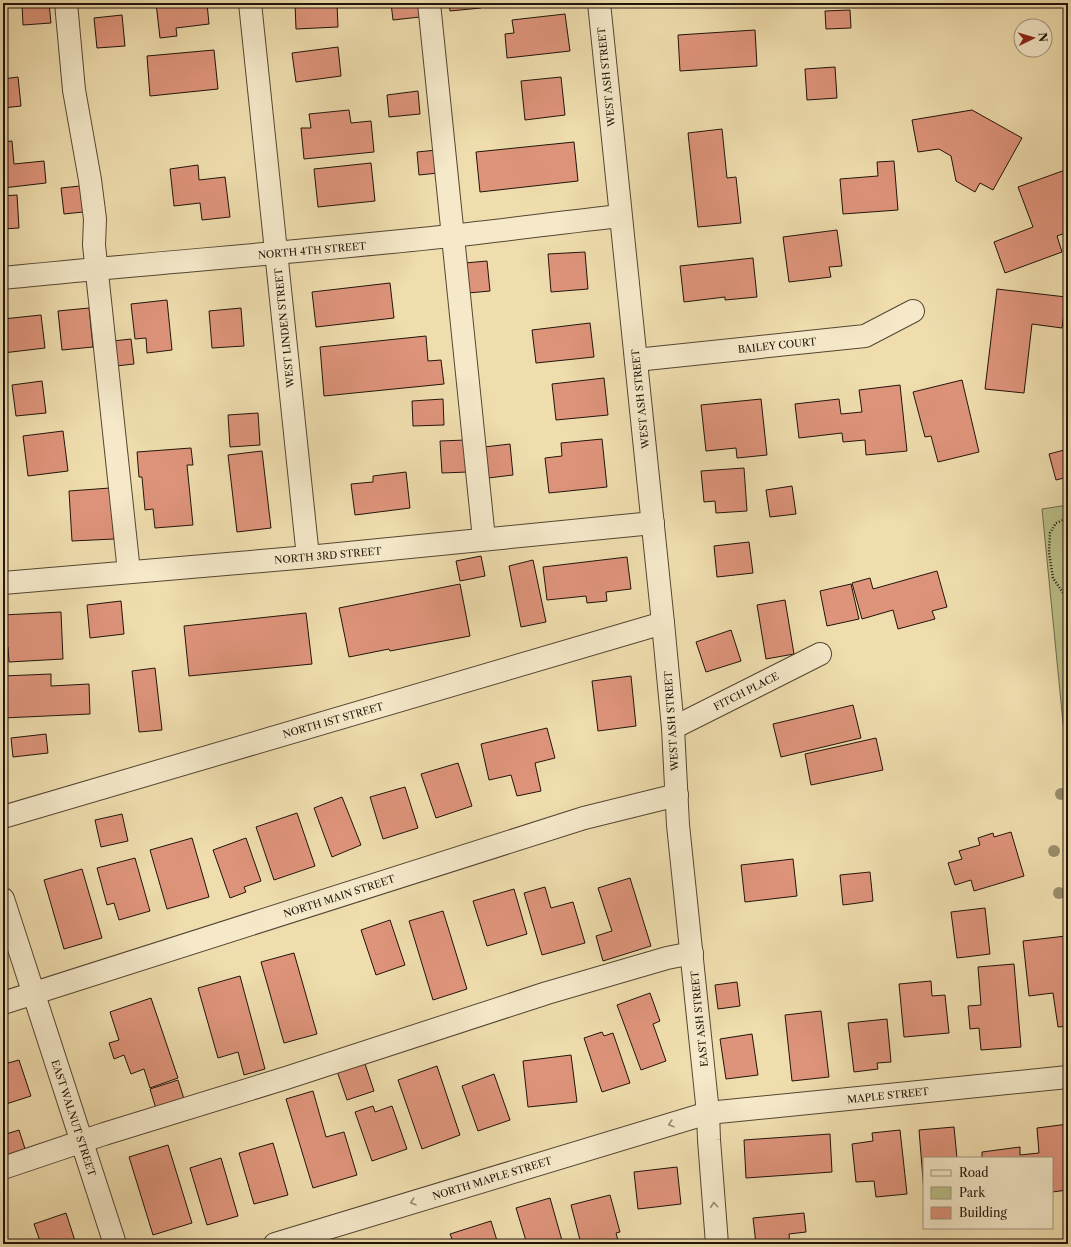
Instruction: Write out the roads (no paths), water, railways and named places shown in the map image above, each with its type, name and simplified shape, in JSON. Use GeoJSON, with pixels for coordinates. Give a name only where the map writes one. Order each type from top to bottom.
{"type":"FeatureCollection","features":[{"type":"Feature","properties":{"kind":"street"},"geometry":{"type":"LineString","coordinates":[[66,3],[74,90],[90,180],[95,219],[94,245],[129,572]]}},
{"type":"Feature","properties":{"kind":"street","name":"WEST LINDEN STREET"},"geometry":{"type":"LineString","coordinates":[[250,3],[308,557]]}},
{"type":"Feature","properties":{"kind":"street"},"geometry":{"type":"LineString","coordinates":[[429,3],[484,539]]}},
{"type":"Feature","properties":{"kind":"street","name":"WEST ASH STREET"},"geometry":{"type":"LineString","coordinates":[[599,3],[663,623],[673,728],[677,795]]}},
{"type":"Feature","properties":{"kind":"street","name":"NORTH 4TH STREET"},"geometry":{"type":"LineString","coordinates":[[3,278],[97,268],[452,236],[620,216]]}},
{"type":"Feature","properties":{"kind":"street","name":"BAILEY COURT"},"geometry":{"type":"LineString","coordinates":[[636,360],[865,336],[913,311]]}},
{"type":"Feature","properties":{"kind":"street","name":"NORTH 3RD STREET"},"geometry":{"type":"LineString","coordinates":[[3,583],[308,557],[653,522]]}},
{"type":"Feature","properties":{"kind":"street","name":"NORTH 1ST STREET"},"geometry":{"type":"LineString","coordinates":[[3,816],[663,623]]}},
{"type":"Feature","properties":{"kind":"street","name":"FITCH PLACE"},"geometry":{"type":"LineString","coordinates":[[673,728],[820,654]]}},
{"type":"Feature","properties":{"kind":"street","name":"EAST ASH STREET"},"geometry":{"type":"LineString","coordinates":[[677,795],[678,825],[708,1113],[717,1244]]}},
{"type":"Feature","properties":{"kind":"street","name":"NORTH MAIN STREET"},"geometry":{"type":"LineString","coordinates":[[3,1003],[584,818],[677,795]]}},
{"type":"Feature","properties":{"kind":"street","name":"EAST WALNUT STREET"},"geometry":{"type":"LineString","coordinates":[[3,899],[115,1244]]}},
{"type":"Feature","properties":{"kind":"street"},"geometry":{"type":"LineString","coordinates":[[3,1168],[82,1141],[286,1078],[547,993],[667,958],[692,954]]}},
{"type":"Feature","properties":{"kind":"street","name":"MAPLE STREET"},"geometry":{"type":"LineString","coordinates":[[708,1113],[1068,1077]]}},
{"type":"Feature","properties":{"kind":"street","name":"NORTH MAPLE STREET"},"geometry":{"type":"LineString","coordinates":[[275,1244],[708,1113]]}}]}
